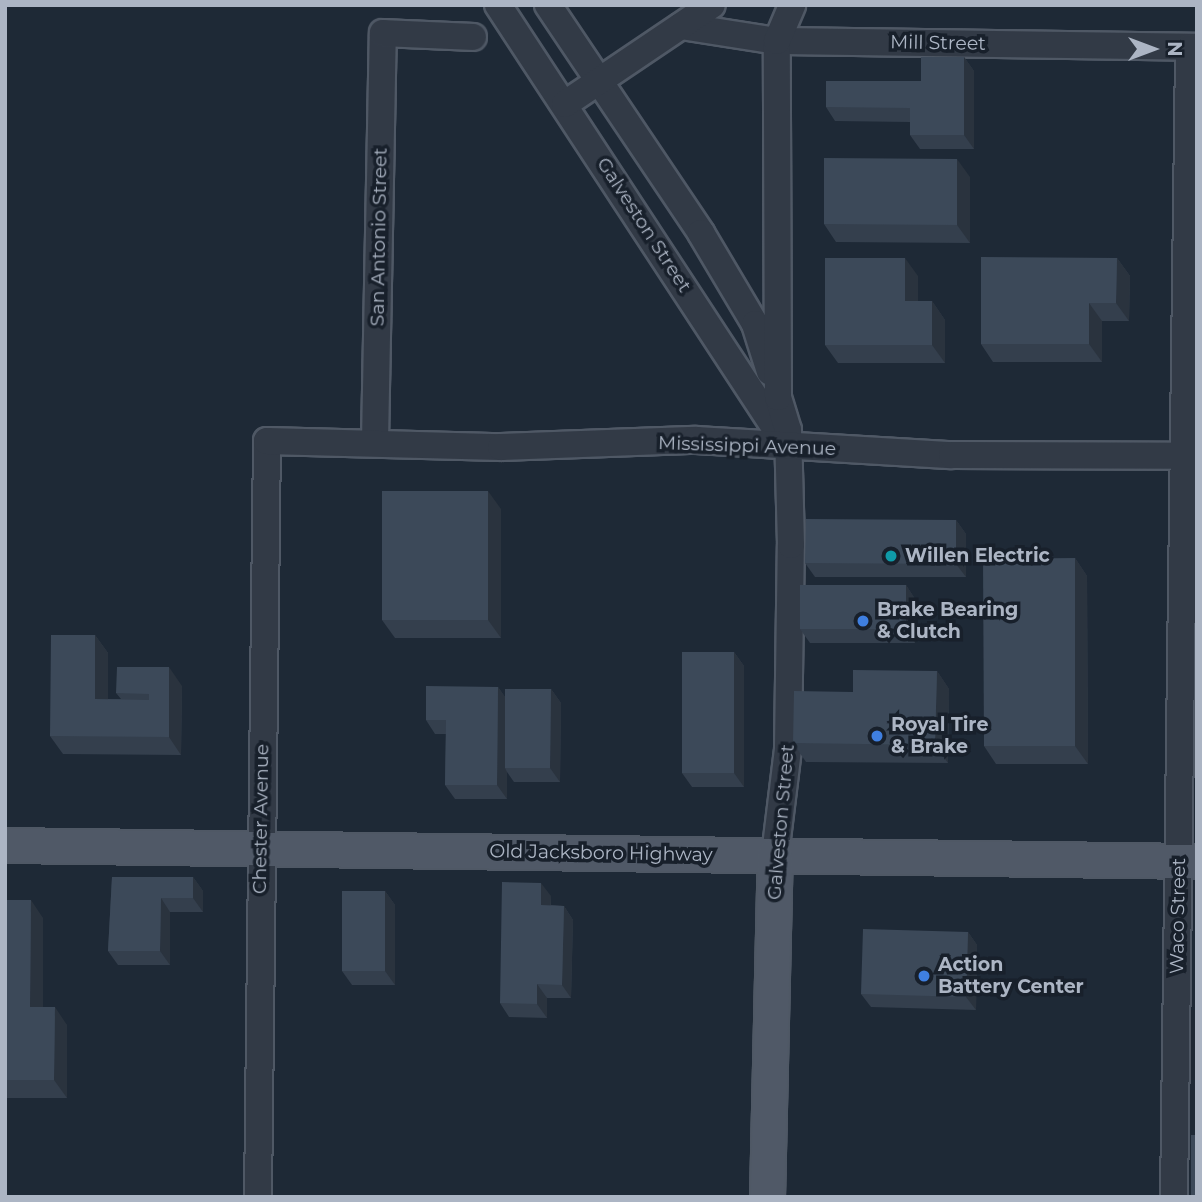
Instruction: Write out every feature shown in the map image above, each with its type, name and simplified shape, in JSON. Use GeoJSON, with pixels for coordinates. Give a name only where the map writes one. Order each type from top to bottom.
{"type":"FeatureCollection","features":[{"type":"Feature","properties":{"kind":"main road","name":"Old Jacksboro Highway"},"geometry":{"type":"LineString","coordinates":[[5,845],[1188,861]]}},
{"type":"Feature","properties":{"kind":"main road","name":"Galveston Street"},"geometry":{"type":"LineString","coordinates":[[768,1197],[775,855]]}},
{"type":"Feature","properties":{"kind":"street","name":"Galveston Street"},"geometry":{"type":"LineString","coordinates":[[498,5],[788,446]]}},
{"type":"Feature","properties":{"kind":"street","name":"Galveston Street"},"geometry":{"type":"LineString","coordinates":[[548,5],[599,79],[755,324],[778,397],[788,446],[788,749],[775,855]]}},
{"type":"Feature","properties":{"kind":"street"},"geometry":{"type":"LineString","coordinates":[[565,104],[712,5]]}},
{"type":"Feature","properties":{"kind":"street","name":"Galveston Street"},"geometry":{"type":"LineString","coordinates":[[778,397],[777,41],[792,5]]}},
{"type":"Feature","properties":{"kind":"street","name":"Mill Street"},"geometry":{"type":"LineString","coordinates":[[681,26],[777,41],[1193,47]]}},
{"type":"Feature","properties":{"kind":"street","name":"San Antonio Street"},"geometry":{"type":"LineString","coordinates":[[375,441],[383,33],[473,37]]}},
{"type":"Feature","properties":{"kind":"street","name":"Waco Street"},"geometry":{"type":"LineString","coordinates":[[1174,1197],[1188,861],[1186,456],[1193,47]]}},
{"type":"Feature","properties":{"kind":"street","name":"Mississippi Avenue"},"geometry":{"type":"LineString","coordinates":[[267,441],[375,441],[502,447],[696,440],[788,446],[1186,456]]}},
{"type":"Feature","properties":{"kind":"street","name":"Chester Avenue"},"geometry":{"type":"LineString","coordinates":[[258,1197],[267,441]]}},
{"type":"Feature","properties":{"kind":"building"},"geometry":{"type":"Polygon","coordinates":[[[921,57],[964,57],[964,135],[910,135],[910,108],[826,107],[826,81],[921,81],[921,57]]]}},
{"type":"Feature","properties":{"kind":"building"},"geometry":{"type":"Polygon","coordinates":[[[824,158],[957,159],[957,225],[824,224],[824,158]]]}},
{"type":"Feature","properties":{"kind":"building"},"geometry":{"type":"Polygon","coordinates":[[[981,257],[1117,258],[1116,303],[1089,303],[1089,344],[981,344],[981,257]]]}},
{"type":"Feature","properties":{"kind":"building"},"geometry":{"type":"Polygon","coordinates":[[[825,258],[905,258],[905,301],[932,301],[932,345],[825,345],[825,258]]]}},
{"type":"Feature","properties":{"kind":"building"},"geometry":{"type":"Polygon","coordinates":[[[382,491],[488,491],[488,620],[382,620],[382,491]]]}},
{"type":"Feature","properties":{"kind":"building","name":"Willen Electric"},"geometry":{"type":"Polygon","coordinates":[[[806,519],[956,520],[956,564],[805,563],[806,519]]]}},
{"type":"Feature","properties":{"kind":"building"},"geometry":{"type":"Polygon","coordinates":[[[1075,558],[1075,746],[984,746],[983,559],[1075,558]]]}},
{"type":"Feature","properties":{"kind":"building","name":"Brake Bearing & Clutch"},"geometry":{"type":"Polygon","coordinates":[[[800,585],[906,585],[906,629],[800,629],[800,585]]]}},
{"type":"Feature","properties":{"kind":"building"},"geometry":{"type":"Polygon","coordinates":[[[51,635],[95,635],[95,699],[149,700],[149,694],[116,693],[117,667],[169,667],[169,737],[50,736],[51,635]]]}},
{"type":"Feature","properties":{"kind":"building"},"geometry":{"type":"Polygon","coordinates":[[[682,652],[734,652],[734,773],[682,773],[682,652]]]}},
{"type":"Feature","properties":{"kind":"building","name":"Royal Tire & Brake"},"geometry":{"type":"Polygon","coordinates":[[[853,670],[937,671],[935,745],[793,743],[794,691],[853,692],[853,670]]]}},
{"type":"Feature","properties":{"kind":"building"},"geometry":{"type":"Polygon","coordinates":[[[426,686],[498,687],[497,785],[445,785],[446,720],[426,720],[426,686]]]}},
{"type":"Feature","properties":{"kind":"building"},"geometry":{"type":"Polygon","coordinates":[[[505,689],[551,689],[550,768],[505,768],[505,689]]]}},
{"type":"Feature","properties":{"kind":"building"},"geometry":{"type":"Polygon","coordinates":[[[112,877],[193,877],[193,898],[161,898],[160,951],[108,951],[112,877]]]}},
{"type":"Feature","properties":{"kind":"building"},"geometry":{"type":"Polygon","coordinates":[[[502,882],[541,883],[541,905],[564,906],[562,985],[537,984],[537,1004],[500,1003],[502,882]]]}},
{"type":"Feature","properties":{"kind":"building"},"geometry":{"type":"Polygon","coordinates":[[[342,891],[385,891],[385,971],[342,971],[342,891]]]}},
{"type":"Feature","properties":{"kind":"building"},"geometry":{"type":"Polygon","coordinates":[[[5,900],[31,900],[30,1007],[55,1007],[54,1080],[5,1080],[5,900]]]}},
{"type":"Feature","properties":{"kind":"building","name":"Action Battery Center"},"geometry":{"type":"Polygon","coordinates":[[[863,929],[968,932],[966,997],[861,994],[863,929]]]}},
{"type":"Feature","properties":{"kind":"building"},"geometry":{"type":"Polygon","coordinates":[[[1191,1135],[1197,1135],[1197,1197],[1191,1197],[1191,1135]]]}},
{"type":"Feature","properties":{"kind":"place","name":"Willen Electric"},"geometry":{"type":"Point","coordinates":[891,556]}},
{"type":"Feature","properties":{"kind":"place","name":"Brake Bearing & Clutch"},"geometry":{"type":"Point","coordinates":[863,621]}},
{"type":"Feature","properties":{"kind":"place","name":"Royal Tire & Brake"},"geometry":{"type":"Point","coordinates":[877,736]}},
{"type":"Feature","properties":{"kind":"place","name":"Action Battery Center"},"geometry":{"type":"Point","coordinates":[924,976]}}]}
